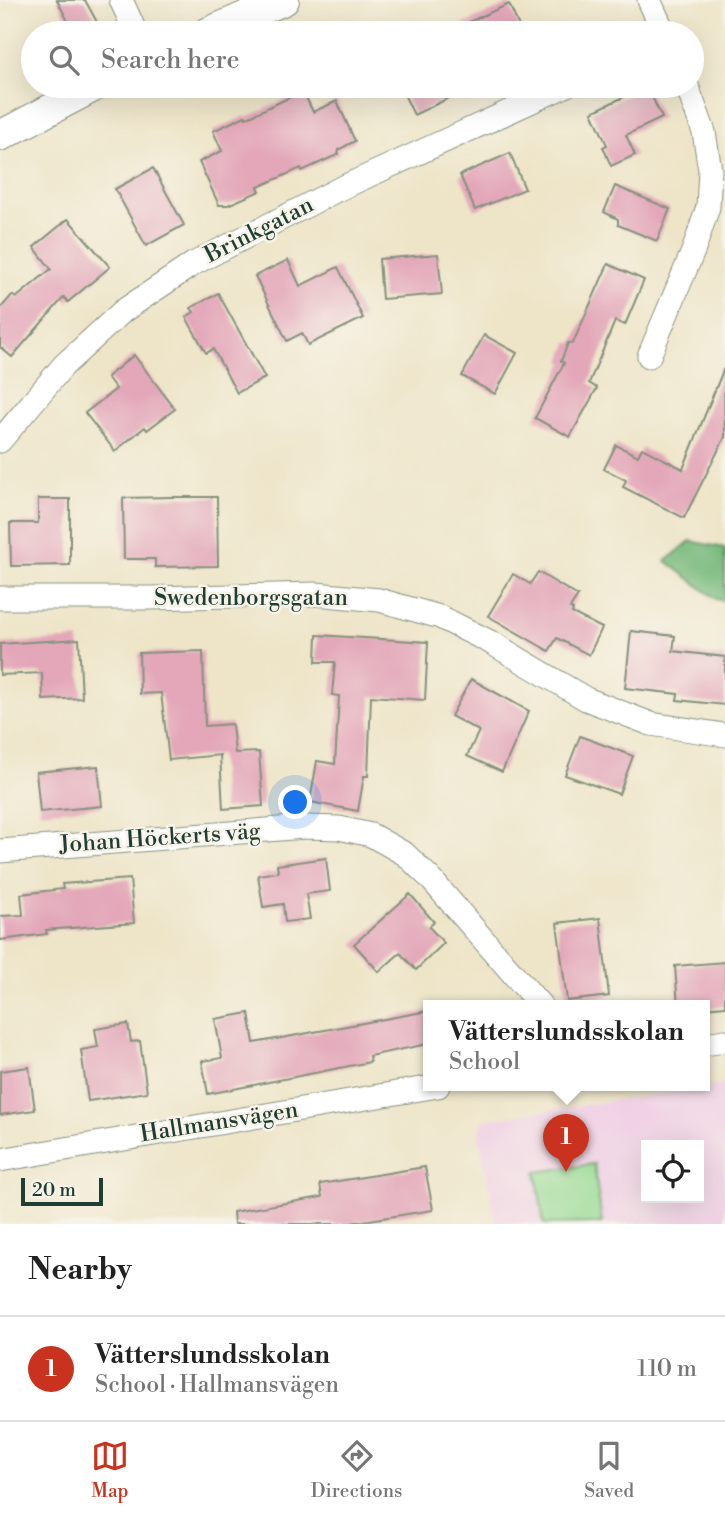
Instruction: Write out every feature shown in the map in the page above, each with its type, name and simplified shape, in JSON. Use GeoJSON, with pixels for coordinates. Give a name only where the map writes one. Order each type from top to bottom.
{"type":"FeatureCollection","features":[{"type":"Feature","properties":{"kind":"street"},"geometry":{"type":"LineString","coordinates":[[121,0],[131,21]]}},
{"type":"Feature","properties":{"kind":"street"},"geometry":{"type":"LineString","coordinates":[[235,21],[284,0]]}},
{"type":"Feature","properties":{"kind":"street"},"geometry":{"type":"LineString","coordinates":[[649,0],[658,21]]}},
{"type":"Feature","properties":{"kind":"street"},"geometry":{"type":"LineString","coordinates":[[0,136],[72,98]]}},
{"type":"Feature","properties":{"kind":"street","name":"Brinkgatan"},"geometry":{"type":"LineString","coordinates":[[0,440],[64,365],[123,311],[192,264],[337,190],[539,98]]}},
{"type":"Feature","properties":{"kind":"street"},"geometry":{"type":"LineString","coordinates":[[649,356],[708,207],[710,170],[704,132],[691,98]]}},
{"type":"Feature","properties":{"kind":"street","name":"Swedenborgsgatan"},"geometry":{"type":"LineString","coordinates":[[0,598],[317,594],[379,600],[440,617],[492,643],[586,699],[651,724],[725,735]]}},
{"type":"Feature","properties":{"kind":"street","name":"Johan Höckerts väg"},"geometry":{"type":"LineString","coordinates":[[0,851],[305,827],[339,828],[371,835],[405,854],[430,878],[536,1000]]}},
{"type":"Feature","properties":{"kind":"street","name":"Hallmansvägen"},"geometry":{"type":"LineString","coordinates":[[0,1160],[423,1089]]}},
{"type":"Feature","properties":{"kind":"shaded area"},"geometry":{"type":"Polygon","coordinates":[[[725,1084],[725,1224],[496,1224],[479,1135],[484,1120],[678,1091],[710,1091],[710,1086],[725,1084]]]}},
{"type":"Feature","properties":{"kind":"green space"},"geometry":{"type":"Polygon","coordinates":[[[690,541],[725,548],[725,601],[716,599],[666,561],[690,541]]]}},
{"type":"Feature","properties":{"kind":"green space"},"geometry":{"type":"Polygon","coordinates":[[[594,1164],[602,1223],[544,1224],[536,1172],[594,1164]]]}},
{"type":"Feature","properties":{"kind":"building"},"geometry":{"type":"Polygon","coordinates":[[[57,0],[85,0],[96,21],[68,21],[57,0]]]}},
{"type":"Feature","properties":{"kind":"building"},"geometry":{"type":"Polygon","coordinates":[[[509,4],[517,21],[471,21],[509,4]]]}},
{"type":"Feature","properties":{"kind":"building"},"geometry":{"type":"Polygon","coordinates":[[[288,98],[306,98],[313,112],[337,101],[355,141],[338,150],[339,154],[258,187],[260,191],[228,205],[219,205],[199,162],[222,151],[213,131],[245,116],[246,118],[288,98]]]}},
{"type":"Feature","properties":{"kind":"building"},"geometry":{"type":"Polygon","coordinates":[[[406,98],[449,98],[414,115],[406,98]]]}},
{"type":"Feature","properties":{"kind":"building"},"geometry":{"type":"Polygon","coordinates":[[[622,98],[653,98],[662,118],[626,135],[635,155],[611,166],[603,147],[607,145],[592,112],[622,98]]]}},
{"type":"Feature","properties":{"kind":"building"},"geometry":{"type":"Polygon","coordinates":[[[510,153],[525,189],[475,210],[460,175],[510,153]]]}},
{"type":"Feature","properties":{"kind":"building"},"geometry":{"type":"Polygon","coordinates":[[[153,168],[184,225],[146,246],[115,189],[153,168]]]}},
{"type":"Feature","properties":{"kind":"building"},"geometry":{"type":"Polygon","coordinates":[[[615,186],[670,209],[657,241],[618,225],[618,219],[604,212],[615,186]]]}},
{"type":"Feature","properties":{"kind":"building"},"geometry":{"type":"Polygon","coordinates":[[[68,219],[110,267],[68,302],[64,297],[12,357],[0,347],[0,309],[12,295],[16,298],[51,269],[34,247],[68,219]]]}},
{"type":"Feature","properties":{"kind":"building"},"geometry":{"type":"Polygon","coordinates":[[[438,254],[442,294],[382,299],[379,259],[438,254]]]}},
{"type":"Feature","properties":{"kind":"building"},"geometry":{"type":"Polygon","coordinates":[[[288,260],[300,286],[338,267],[363,318],[308,345],[302,333],[287,341],[255,276],[288,260]]]}},
{"type":"Feature","properties":{"kind":"building"},"geometry":{"type":"Polygon","coordinates":[[[608,264],[644,280],[625,325],[615,321],[589,383],[597,388],[570,437],[535,418],[564,363],[561,361],[568,343],[573,343],[608,264]]]}},
{"type":"Feature","properties":{"kind":"building"},"geometry":{"type":"Polygon","coordinates":[[[218,293],[265,378],[237,393],[213,349],[206,353],[186,317],[194,312],[191,308],[218,293]]]}},
{"type":"Feature","properties":{"kind":"building"},"geometry":{"type":"Polygon","coordinates":[[[484,335],[517,353],[495,394],[462,376],[484,335]]]}},
{"type":"Feature","properties":{"kind":"building"},"geometry":{"type":"Polygon","coordinates":[[[134,355],[175,409],[147,430],[145,427],[115,451],[85,413],[116,389],[107,377],[134,355]]]}},
{"type":"Feature","properties":{"kind":"building"},"geometry":{"type":"Polygon","coordinates":[[[724,368],[725,437],[684,518],[623,487],[626,480],[604,469],[616,445],[638,456],[642,448],[683,469],[724,368]]]}},
{"type":"Feature","properties":{"kind":"building"},"geometry":{"type":"Polygon","coordinates":[[[217,497],[218,566],[155,567],[155,559],[124,559],[123,498],[217,497]]]}},
{"type":"Feature","properties":{"kind":"building"},"geometry":{"type":"Polygon","coordinates":[[[38,499],[70,499],[70,565],[11,566],[10,523],[38,523],[38,499]]]}},
{"type":"Feature","properties":{"kind":"building"},"geometry":{"type":"Polygon","coordinates":[[[538,572],[578,596],[570,608],[572,613],[602,628],[589,655],[557,638],[549,651],[488,616],[513,574],[530,584],[538,572]]]}},
{"type":"Feature","properties":{"kind":"building"},"geometry":{"type":"Polygon","coordinates":[[[631,631],[675,636],[673,651],[725,657],[725,705],[677,700],[678,694],[625,688],[631,631]]]}},
{"type":"Feature","properties":{"kind":"building"},"geometry":{"type":"Polygon","coordinates":[[[317,635],[428,642],[425,700],[371,696],[368,776],[364,776],[358,811],[310,802],[317,761],[335,764],[339,696],[332,695],[335,662],[316,662],[317,635]]]}},
{"type":"Feature","properties":{"kind":"building"},"geometry":{"type":"Polygon","coordinates":[[[79,639],[82,698],[43,700],[42,673],[0,675],[0,644],[79,639]]]}},
{"type":"Feature","properties":{"kind":"building"},"geometry":{"type":"Polygon","coordinates":[[[203,651],[205,726],[232,724],[235,753],[259,752],[263,806],[223,809],[220,755],[169,760],[161,693],[140,694],[139,653],[203,651]]]}},
{"type":"Feature","properties":{"kind":"building"},"geometry":{"type":"Polygon","coordinates":[[[471,679],[529,711],[502,772],[467,756],[479,731],[451,716],[471,679]]]}},
{"type":"Feature","properties":{"kind":"building"},"geometry":{"type":"Polygon","coordinates":[[[580,736],[633,756],[619,794],[565,775],[580,736]]]}},
{"type":"Feature","properties":{"kind":"building"},"geometry":{"type":"Polygon","coordinates":[[[98,766],[102,806],[40,812],[36,772],[98,766]]]}},
{"type":"Feature","properties":{"kind":"building"},"geometry":{"type":"Polygon","coordinates":[[[326,858],[330,891],[306,894],[310,919],[285,922],[283,904],[263,907],[258,875],[278,872],[277,865],[326,858]]]}},
{"type":"Feature","properties":{"kind":"building"},"geometry":{"type":"Polygon","coordinates":[[[130,879],[134,923],[46,930],[47,934],[0,940],[0,916],[23,915],[21,894],[63,889],[62,884],[130,879]]]}},
{"type":"Feature","properties":{"kind":"building"},"geometry":{"type":"Polygon","coordinates":[[[410,894],[434,922],[429,927],[444,943],[416,970],[400,953],[379,972],[354,944],[410,894]]]}},
{"type":"Feature","properties":{"kind":"building"},"geometry":{"type":"Polygon","coordinates":[[[600,918],[609,996],[567,1000],[557,923],[600,918]]]}},
{"type":"Feature","properties":{"kind":"building"},"geometry":{"type":"Polygon","coordinates":[[[725,962],[725,1006],[710,1007],[710,1000],[678,1000],[675,966],[725,962]]]}},
{"type":"Feature","properties":{"kind":"building"},"geometry":{"type":"Polygon","coordinates":[[[423,1012],[423,1045],[369,1056],[370,1062],[208,1094],[202,1061],[222,1058],[215,1019],[249,1013],[254,1043],[423,1012]]]}},
{"type":"Feature","properties":{"kind":"building"},"geometry":{"type":"Polygon","coordinates":[[[128,1024],[131,1042],[140,1041],[147,1092],[88,1101],[81,1050],[98,1047],[95,1029],[128,1024]]]}},
{"type":"Feature","properties":{"kind":"building"},"geometry":{"type":"Polygon","coordinates":[[[29,1067],[35,1110],[0,1115],[0,1071],[29,1067]]]}},
{"type":"Feature","properties":{"kind":"building"},"geometry":{"type":"Polygon","coordinates":[[[425,1167],[433,1210],[344,1224],[234,1224],[233,1212],[322,1197],[320,1184],[425,1167]]]}},
{"type":"Feature","properties":{"kind":"place","name":"Vätterslundsskolan"},"geometry":{"type":"Point","coordinates":[566,1172]}}]}
